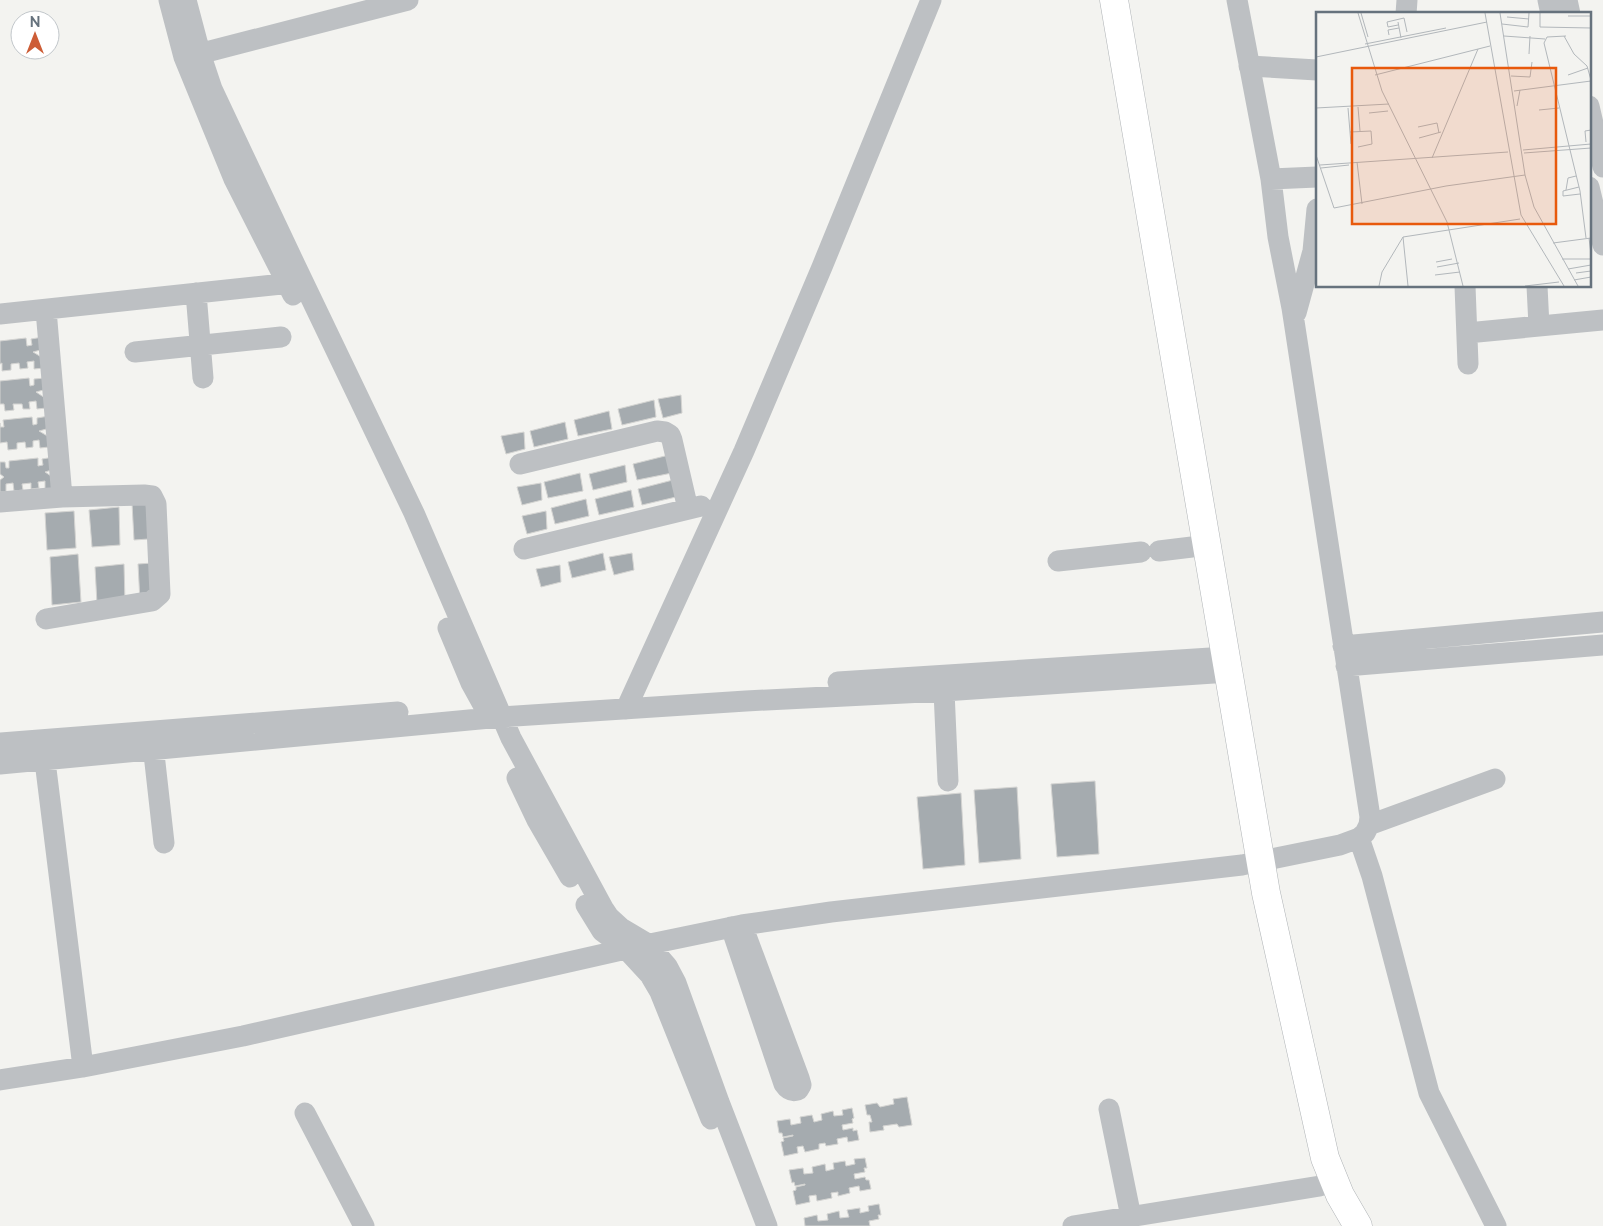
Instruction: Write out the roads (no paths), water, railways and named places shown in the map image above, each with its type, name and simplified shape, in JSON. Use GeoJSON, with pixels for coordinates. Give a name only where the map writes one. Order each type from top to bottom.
{"type":"FeatureCollection","features":[{"type":"Feature","properties":{"kind":"main road"},"geometry":{"type":"LineString","coordinates":[[1098,0],[1192,547],[1220,665]]}},
{"type":"Feature","properties":{"kind":"main road"},"geometry":{"type":"LineString","coordinates":[[1114,0],[1252,863],[1310,1162],[1326,1203],[1339,1226]]}},
{"type":"Feature","properties":{"kind":"main road"},"geometry":{"type":"LineString","coordinates":[[1252,863],[1266,893],[1325,1158],[1340,1194],[1358,1226]]}},
{"type":"Feature","properties":{"kind":"street"},"geometry":{"type":"LineString","coordinates":[[169,0],[192,55],[234,179],[295,282],[396,503],[471,683],[492,711],[603,908],[621,928],[648,944],[667,966],[676,983],[767,1226]]}},
{"type":"Feature","properties":{"kind":"street"},"geometry":{"type":"LineString","coordinates":[[186,0],[192,55]]}},
{"type":"Feature","properties":{"kind":"street"},"geometry":{"type":"LineString","coordinates":[[192,55],[408,0]]}},
{"type":"Feature","properties":{"kind":"street"},"geometry":{"type":"LineString","coordinates":[[629,702],[721,501],[822,267],[931,0]]}},
{"type":"Feature","properties":{"kind":"street"},"geometry":{"type":"LineString","coordinates":[[1237,0],[1271,179],[1278,237],[1292,308],[1370,817],[1356,836]]}},
{"type":"Feature","properties":{"kind":"street"},"geometry":{"type":"LineString","coordinates":[[1249,66],[1316,70]]}},
{"type":"Feature","properties":{"kind":"street"},"geometry":{"type":"LineString","coordinates":[[1590,111],[1603,167]]}},
{"type":"Feature","properties":{"kind":"street"},"geometry":{"type":"LineString","coordinates":[[1271,179],[1316,177]]}},
{"type":"Feature","properties":{"kind":"street"},"geometry":{"type":"LineString","coordinates":[[1590,192],[1603,245]]}},
{"type":"Feature","properties":{"kind":"street"},"geometry":{"type":"LineString","coordinates":[[1293,320],[1313,251],[1316,220]]}},
{"type":"Feature","properties":{"kind":"street"},"geometry":{"type":"LineString","coordinates":[[0,314],[295,282]]}},
{"type":"Feature","properties":{"kind":"street"},"geometry":{"type":"LineString","coordinates":[[1465,288],[1468,364]]}},
{"type":"Feature","properties":{"kind":"street"},"geometry":{"type":"LineString","coordinates":[[1537,288],[1539,326]]}},
{"type":"Feature","properties":{"kind":"street"},"geometry":{"type":"LineString","coordinates":[[196,293],[203,378]]}},
{"type":"Feature","properties":{"kind":"street"},"geometry":{"type":"LineString","coordinates":[[46,310],[62,497]]}},
{"type":"Feature","properties":{"kind":"street"},"geometry":{"type":"LineString","coordinates":[[1467,333],[1603,320]]}},
{"type":"Feature","properties":{"kind":"street"},"geometry":{"type":"LineString","coordinates":[[135,352],[281,337]]}},
{"type":"Feature","properties":{"kind":"street"},"geometry":{"type":"LineString","coordinates":[[520,464],[657,431],[665,432],[670,434],[672,440],[688,510]]}},
{"type":"Feature","properties":{"kind":"street"},"geometry":{"type":"LineString","coordinates":[[0,502],[62,497],[152,496],[156,504],[160,594],[152,601],[46,618]]}},
{"type":"Feature","properties":{"kind":"street"},"geometry":{"type":"LineString","coordinates":[[524,549],[721,501]]}},
{"type":"Feature","properties":{"kind":"street"},"geometry":{"type":"LineString","coordinates":[[1058,561],[1192,547]]}},
{"type":"Feature","properties":{"kind":"street"},"geometry":{"type":"LineString","coordinates":[[1345,656],[1603,622]]}},
{"type":"Feature","properties":{"kind":"street"},"geometry":{"type":"LineString","coordinates":[[1345,656],[1603,645]]}},
{"type":"Feature","properties":{"kind":"street"},"geometry":{"type":"LineString","coordinates":[[629,702],[746,701],[944,691],[1220,665]]}},
{"type":"Feature","properties":{"kind":"street"},"geometry":{"type":"LineString","coordinates":[[0,764],[43,750],[492,711],[1220,665]]}},
{"type":"Feature","properties":{"kind":"street"},"geometry":{"type":"LineString","coordinates":[[944,691],[948,782]]}},
{"type":"Feature","properties":{"kind":"street"},"geometry":{"type":"LineString","coordinates":[[492,711],[537,820],[596,922],[607,936],[626,948],[650,976],[660,992],[753,1226]]}},
{"type":"Feature","properties":{"kind":"street"},"geometry":{"type":"LineString","coordinates":[[152,740],[164,843]]}},
{"type":"Feature","properties":{"kind":"street"},"geometry":{"type":"LineString","coordinates":[[0,743],[43,750]]}},
{"type":"Feature","properties":{"kind":"street"},"geometry":{"type":"LineString","coordinates":[[43,750],[83,1067]]}},
{"type":"Feature","properties":{"kind":"street"},"geometry":{"type":"LineString","coordinates":[[0,1080],[83,1067],[243,1036],[626,948],[737,926],[831,912],[1252,863],[1305,852],[1356,836],[1495,779]]}},
{"type":"Feature","properties":{"kind":"street"},"geometry":{"type":"LineString","coordinates":[[1356,836],[1372,876],[1429,1093],[1496,1226]]}},
{"type":"Feature","properties":{"kind":"street"},"geometry":{"type":"LineString","coordinates":[[737,926],[799,1078],[800,1085],[798,1090],[792,1092],[784,1084],[737,926]]}},
{"type":"Feature","properties":{"kind":"street"},"geometry":{"type":"LineString","coordinates":[[1109,1109],[1131,1217]]}},
{"type":"Feature","properties":{"kind":"street"},"geometry":{"type":"LineString","coordinates":[[305,1113],[364,1226]]}},
{"type":"Feature","properties":{"kind":"street"},"geometry":{"type":"LineString","coordinates":[[1073,1226],[1320,1186]]}}]}
